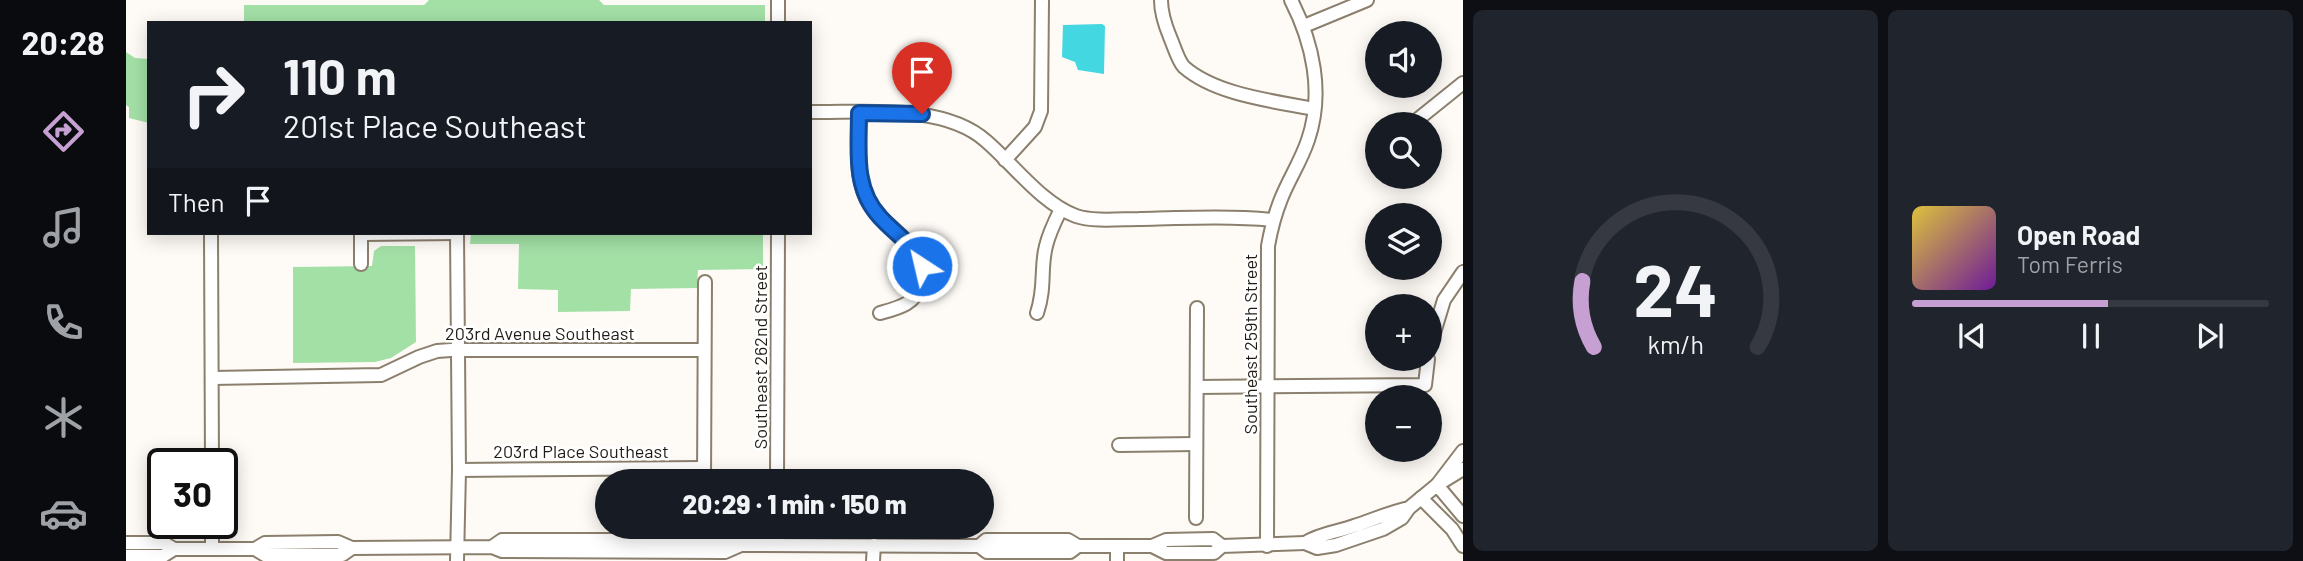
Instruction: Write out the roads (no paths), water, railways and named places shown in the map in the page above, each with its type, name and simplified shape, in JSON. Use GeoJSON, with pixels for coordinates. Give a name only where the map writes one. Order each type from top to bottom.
{"type":"FeatureCollection","features":[{"type":"Feature","properties":{"kind":"street"},"geometry":{"type":"LineString","coordinates":[[778,0],[778,21]]}},
{"type":"Feature","properties":{"kind":"street"},"geometry":{"type":"LineString","coordinates":[[1005,160],[1035,127],[1041,111],[1042,0]]}},
{"type":"Feature","properties":{"kind":"street"},"geometry":{"type":"LineString","coordinates":[[1161,0],[1166,29],[1183,66],[1220,88],[1314,109]]}},
{"type":"Feature","properties":{"kind":"street","name":"Southeast 259th Street"},"geometry":{"type":"LineString","coordinates":[[1267,546],[1268,246],[1273,220],[1308,140],[1314,109],[1314,67],[1304,26],[1291,0]]}},
{"type":"Feature","properties":{"kind":"street"},"geometry":{"type":"LineString","coordinates":[[1304,26],[1367,0]]}},
{"type":"Feature","properties":{"kind":"street"},"geometry":{"type":"LineString","coordinates":[[1427,112],[1463,83]]}},
{"type":"Feature","properties":{"kind":"street"},"geometry":{"type":"LineString","coordinates":[[812,112],[922,114],[943,118],[984,139],[1061,209],[1077,217],[1273,220]]}},
{"type":"Feature","properties":{"kind":"street"},"geometry":{"type":"LineString","coordinates":[[859,113],[859,169],[867,201],[912,247],[922,266],[921,287],[912,301],[902,307],[880,313]]}},
{"type":"Feature","properties":{"kind":"street"},"geometry":{"type":"LineString","coordinates":[[1037,313],[1044,283],[1045,248],[1061,209]]}},
{"type":"Feature","properties":{"kind":"street"},"geometry":{"type":"LineString","coordinates":[[211,235],[212,448]]}},
{"type":"Feature","properties":{"kind":"street"},"geometry":{"type":"LineString","coordinates":[[361,235],[361,264]]}},
{"type":"Feature","properties":{"kind":"street"},"geometry":{"type":"LineString","coordinates":[[457,235],[457,561]]}},
{"type":"Feature","properties":{"kind":"street","name":"Southeast 262nd Street"},"geometry":{"type":"LineString","coordinates":[[777,469],[778,235]]}},
{"type":"Feature","properties":{"kind":"street"},"geometry":{"type":"LineString","coordinates":[[1442,307],[1463,272]]}},
{"type":"Feature","properties":{"kind":"street"},"geometry":{"type":"LineString","coordinates":[[704,468],[705,282]]}},
{"type":"Feature","properties":{"kind":"street"},"geometry":{"type":"LineString","coordinates":[[1196,308],[1196,518]]}},
{"type":"Feature","properties":{"kind":"street","name":"203rd Avenue Southeast"},"geometry":{"type":"LineString","coordinates":[[212,378],[372,376],[437,351],[704,350]]}},
{"type":"Feature","properties":{"kind":"street"},"geometry":{"type":"LineString","coordinates":[[1196,387],[1425,385],[1427,371]]}},
{"type":"Feature","properties":{"kind":"street"},"geometry":{"type":"LineString","coordinates":[[1119,445],[1196,444]]}},
{"type":"Feature","properties":{"kind":"street"},"geometry":{"type":"LineString","coordinates":[[1437,485],[1463,451]]}},
{"type":"Feature","properties":{"kind":"street","name":"203rd Place Southeast"},"geometry":{"type":"LineString","coordinates":[[459,470],[704,468]]}},
{"type":"Feature","properties":{"kind":"street"},"geometry":{"type":"LineString","coordinates":[[126,543],[164,543],[174,549],[255,549],[265,555],[342,555],[352,548],[457,547],[492,547],[502,551],[725,552],[741,545],[979,546],[987,552],[1070,552],[1077,546],[1152,546],[1166,540],[1213,539],[1222,546],[1267,546],[1305,543],[1314,537],[1409,508],[1463,468]]}},
{"type":"Feature","properties":{"kind":"street"},"geometry":{"type":"LineString","coordinates":[[1437,485],[1463,516]]}},
{"type":"Feature","properties":{"kind":"street"},"geometry":{"type":"LineString","coordinates":[[1421,498],[1452,529],[1463,546]]}},
{"type":"Feature","properties":{"kind":"street"},"geometry":{"type":"LineString","coordinates":[[212,539],[212,549]]}},
{"type":"Feature","properties":{"kind":"street"},"geometry":{"type":"LineString","coordinates":[[777,539],[777,545]]}},
{"type":"Feature","properties":{"kind":"street"},"geometry":{"type":"LineString","coordinates":[[873,545],[873,561]]}},
{"type":"Feature","properties":{"kind":"street"},"geometry":{"type":"LineString","coordinates":[[1117,546],[1117,561]]}},
{"type":"Feature","properties":{"kind":"street"},"geometry":{"type":"LineString","coordinates":[[126,555],[163,556],[174,549]]}},
{"type":"Feature","properties":{"kind":"water"},"geometry":{"type":"Polygon","coordinates":[[[1063,25],[1105,26],[1104,74],[1078,70],[1075,62],[1062,57],[1063,25]]]}}]}
